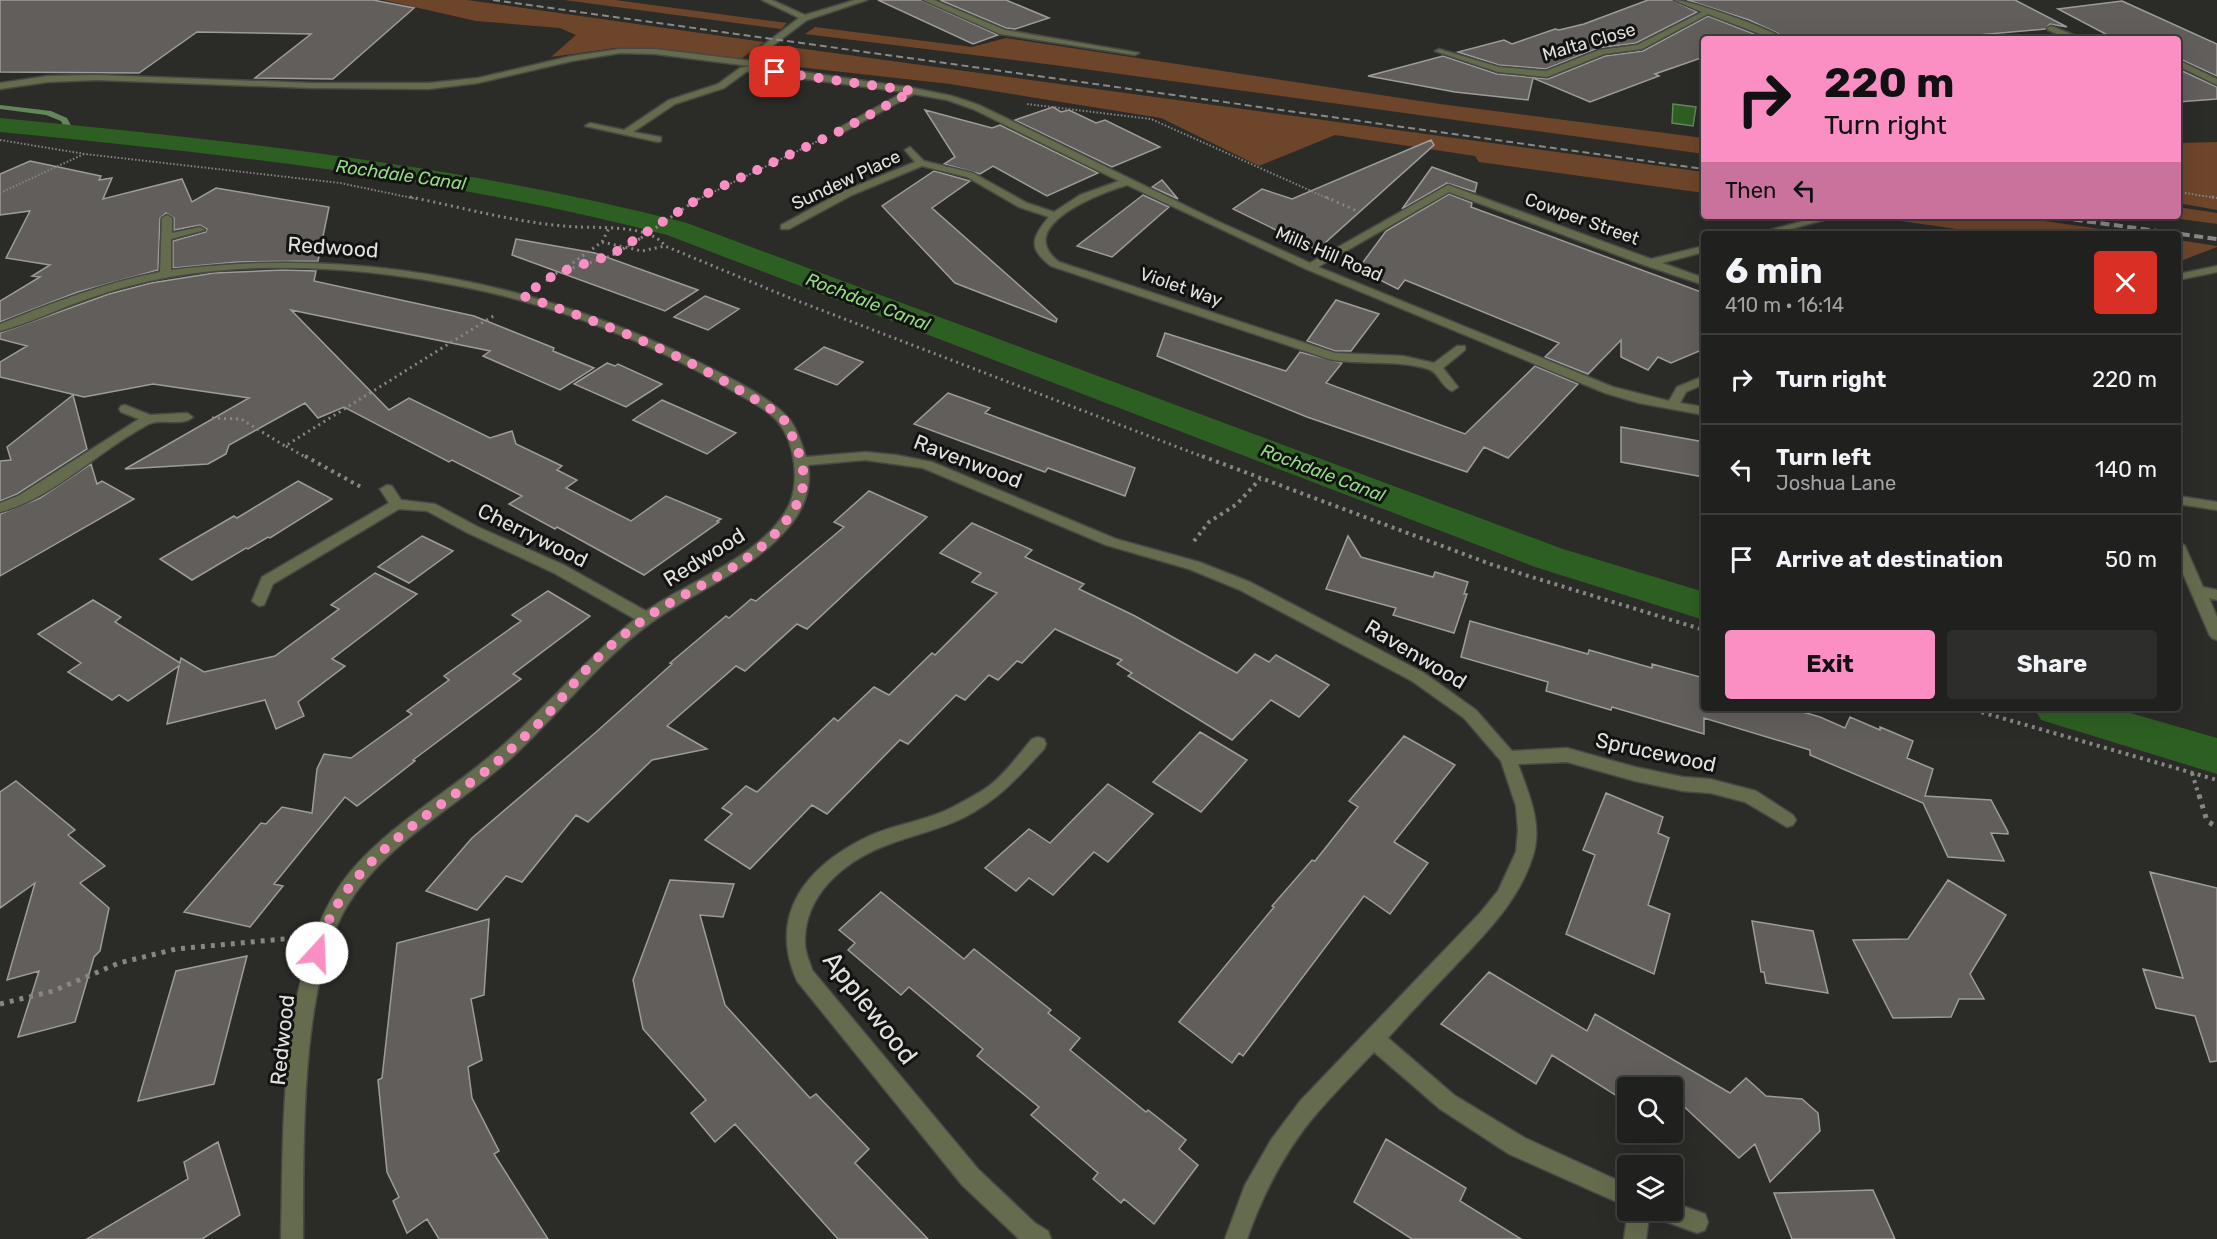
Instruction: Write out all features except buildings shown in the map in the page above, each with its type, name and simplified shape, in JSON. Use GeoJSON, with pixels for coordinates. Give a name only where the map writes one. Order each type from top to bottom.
{"type":"FeatureCollection","features":[{"type":"Feature","properties":{"kind":"street"},"geometry":{"type":"LineString","coordinates":[[766,0],[804,18]]}},
{"type":"Feature","properties":{"kind":"street"},"geometry":{"type":"LineString","coordinates":[[625,133],[672,102],[709,91],[721,86],[743,70],[761,65],[757,61],[764,49],[804,18],[863,0]]}},
{"type":"Feature","properties":{"kind":"street"},"geometry":{"type":"LineString","coordinates":[[927,0],[1004,32],[1135,53]]}},
{"type":"Feature","properties":{"kind":"street"},"geometry":{"type":"LineString","coordinates":[[1678,0],[1772,36]]}},
{"type":"Feature","properties":{"kind":"street","name":"Malta Close"},"geometry":{"type":"LineString","coordinates":[[1439,51],[1498,69],[1547,74],[1602,52],[1639,47],[1709,11]]}},
{"type":"Feature","properties":{"kind":"street"},"geometry":{"type":"LineString","coordinates":[[2051,28],[2069,36]]}},
{"type":"Feature","properties":{"kind":"street","name":"Mills Hill Road"},"geometry":{"type":"LineString","coordinates":[[0,86],[28,80],[117,78],[242,84],[431,86],[476,81],[589,54],[623,51],[659,52],[761,65],[775,72],[913,91],[952,99],[1001,117],[1211,222],[1310,267],[1609,390],[1701,410]]}},
{"type":"Feature","properties":{"kind":"street"},"geometry":{"type":"LineString","coordinates":[[2181,64],[2217,82]]}},
{"type":"Feature","properties":{"kind":"street"},"geometry":{"type":"LineString","coordinates":[[840,131],[913,91]]}},
{"type":"Feature","properties":{"kind":"street"},"geometry":{"type":"LineString","coordinates":[[590,126],[658,139]]}},
{"type":"Feature","properties":{"kind":"street","name":"Sundew Place"},"geometry":{"type":"LineString","coordinates":[[910,150],[921,164]]}},
{"type":"Feature","properties":{"kind":"street","name":"Sundew Place"},"geometry":{"type":"LineString","coordinates":[[785,227],[848,193],[921,164],[970,175],[1023,205],[1054,216]]}},
{"type":"Feature","properties":{"kind":"street","name":"Violet Way"},"geometry":{"type":"LineString","coordinates":[[1129,180],[1066,207],[1054,216],[1040,236],[1038,244],[1046,258],[1056,264],[1333,356],[1351,359],[1403,360],[1436,367]]}},
{"type":"Feature","properties":{"kind":"street","name":"Cowper Street"},"geometry":{"type":"LineString","coordinates":[[1386,223],[1448,188],[1701,281]]}},
{"type":"Feature","properties":{"kind":"street"},"geometry":{"type":"LineString","coordinates":[[165,273],[167,218]]}},
{"type":"Feature","properties":{"kind":"street"},"geometry":{"type":"LineString","coordinates":[[1773,231],[1821,219]]}},
{"type":"Feature","properties":{"kind":"street"},"geometry":{"type":"LineString","coordinates":[[1310,267],[1386,223]]}},
{"type":"Feature","properties":{"kind":"street"},"geometry":{"type":"LineString","coordinates":[[167,237],[200,230]]}},
{"type":"Feature","properties":{"kind":"street"},"geometry":{"type":"LineString","coordinates":[[1648,263],[1701,250]]}},
{"type":"Feature","properties":{"kind":"street","name":"Redwood"},"geometry":{"type":"LineString","coordinates":[[0,328],[94,292],[165,273],[256,265],[347,269],[457,282],[523,296],[575,314],[655,346],[712,373],[764,405],[786,423],[802,462],[804,488],[796,505],[785,523],[762,546],[737,566],[675,599],[646,618],[587,668],[540,722],[496,762],[391,843],[367,866],[343,896],[321,935],[303,1009],[294,1140],[292,1239]]}},
{"type":"Feature","properties":{"kind":"street"},"geometry":{"type":"LineString","coordinates":[[2181,276],[2217,269]]}},
{"type":"Feature","properties":{"kind":"street"},"geometry":{"type":"LineString","coordinates":[[1452,387],[1436,367],[1461,348]]}},
{"type":"Feature","properties":{"kind":"street"},"geometry":{"type":"LineString","coordinates":[[1673,405],[1681,390],[1701,381]]}},
{"type":"Feature","properties":{"kind":"street"},"geometry":{"type":"LineString","coordinates":[[124,409],[148,419],[187,417]]}},
{"type":"Feature","properties":{"kind":"street"},"geometry":{"type":"LineString","coordinates":[[0,508],[32,493],[148,419]]}},
{"type":"Feature","properties":{"kind":"street","name":"Ravenwood"},"geometry":{"type":"LineString","coordinates":[[802,462],[826,457],[865,455],[904,459],[927,465],[1111,542],[1194,565],[1245,586],[1418,677],[1470,714],[1508,758],[1518,782],[1527,830],[1525,852],[1505,896],[1487,920],[1308,1107],[1279,1148],[1253,1193],[1236,1239]]}},
{"type":"Feature","properties":{"kind":"street"},"geometry":{"type":"LineString","coordinates":[[259,601],[267,581],[397,504],[387,489]]}},
{"type":"Feature","properties":{"kind":"street"},"geometry":{"type":"LineString","coordinates":[[2181,500],[2217,506]]}},
{"type":"Feature","properties":{"kind":"street","name":"Cherrywood"},"geometry":{"type":"LineString","coordinates":[[397,504],[430,507],[446,514],[472,531],[559,569],[646,618]]}},
{"type":"Feature","properties":{"kind":"street"},"geometry":{"type":"LineString","coordinates":[[2181,553],[2217,634]]}},
{"type":"Feature","properties":{"kind":"street"},"geometry":{"type":"LineString","coordinates":[[2181,582],[2217,595]]}},
{"type":"Feature","properties":{"kind":"street","name":"Applewood"},"geometry":{"type":"LineString","coordinates":[[1038,744],[996,790],[976,802],[957,813],[874,842],[837,864],[814,885],[797,917],[795,946],[804,975],[970,1177],[1027,1231],[1040,1239]]}},
{"type":"Feature","properties":{"kind":"street","name":"Sprucewood"},"geometry":{"type":"LineString","coordinates":[[1508,758],[1567,755],[1635,774],[1710,786],[1750,796],[1787,820]]}},
{"type":"Feature","properties":{"kind":"street"},"geometry":{"type":"LineString","coordinates":[[1373,1038],[1447,1102],[1517,1146],[1617,1191]]}},
{"type":"Feature","properties":{"kind":"street"},"geometry":{"type":"LineString","coordinates":[[1683,1217],[1698,1222]]}},
{"type":"Feature","properties":{"kind":"street"},"geometry":{"type":"LineString","coordinates":[[1635,1239],[1637,1221]]}},
{"type":"Feature","properties":{"kind":"path"},"geometry":{"type":"LineString","coordinates":[[1024,103],[1151,119],[1386,223]]}},
{"type":"Feature","properties":{"kind":"path"},"geometry":{"type":"LineString","coordinates":[[557,273],[611,255],[706,194],[840,131]]}},
{"type":"Feature","properties":{"kind":"path"},"geometry":{"type":"LineString","coordinates":[[0,140],[85,154],[339,183],[512,218],[561,226],[609,228],[653,235],[665,246],[790,298],[1260,479],[1493,565],[1701,629]]}},
{"type":"Feature","properties":{"kind":"path"},"geometry":{"type":"LineString","coordinates":[[0,193],[85,154]]}},
{"type":"Feature","properties":{"kind":"path"},"geometry":{"type":"LineString","coordinates":[[2181,192],[2217,198]]}},
{"type":"Feature","properties":{"kind":"path"},"geometry":{"type":"LineString","coordinates":[[285,446],[523,296],[602,242],[609,228]]}},
{"type":"Feature","properties":{"kind":"path"},"geometry":{"type":"LineString","coordinates":[[602,242],[616,247],[627,246],[642,251],[665,246]]}},
{"type":"Feature","properties":{"kind":"path"},"geometry":{"type":"LineString","coordinates":[[187,417],[241,419],[285,446],[364,488],[387,489]]}},
{"type":"Feature","properties":{"kind":"path"},"geometry":{"type":"LineString","coordinates":[[1192,544],[1209,522],[1237,504],[1260,479]]}},
{"type":"Feature","properties":{"kind":"path"},"geometry":{"type":"LineString","coordinates":[[1977,711],[2217,780]]}},
{"type":"Feature","properties":{"kind":"path"},"geometry":{"type":"LineString","coordinates":[[2193,773],[2207,821],[2217,826]]}},
{"type":"Feature","properties":{"kind":"path"},"geometry":{"type":"LineString","coordinates":[[0,1004],[53,991],[119,963],[176,949],[321,935]]}},
{"type":"Feature","properties":{"kind":"shaded area"},"geometry":{"type":"Polygon","coordinates":[[[383,0],[467,0],[764,42],[738,61],[672,50],[615,48],[551,57],[576,35],[560,28],[476,21],[383,0]]]}},
{"type":"Feature","properties":{"kind":"shaded area"},"geometry":{"type":"Polygon","coordinates":[[[564,0],[615,0],[787,23],[781,29],[564,0]]]}},
{"type":"Feature","properties":{"kind":"shaded area"},"geometry":{"type":"Polygon","coordinates":[[[815,27],[972,47],[1006,38],[1440,104],[1701,138],[1701,154],[1054,65],[805,34],[815,27]]]}},
{"type":"Feature","properties":{"kind":"shaded area"},"geometry":{"type":"Polygon","coordinates":[[[790,47],[1701,172],[1701,193],[1479,162],[1475,156],[1335,135],[1259,166],[1161,118],[950,84],[798,67],[778,59],[790,47]]]}},
{"type":"Feature","properties":{"kind":"shaded area"},"geometry":{"type":"Polygon","coordinates":[[[1673,104],[1696,107],[1693,126],[1672,123],[1673,104]]]}},
{"type":"Feature","properties":{"kind":"shaded area"},"geometry":{"type":"Polygon","coordinates":[[[2217,142],[2217,210],[2181,204],[2181,143],[2217,142]]]}},
{"type":"Feature","properties":{"kind":"shaded area"},"geometry":{"type":"Polygon","coordinates":[[[2181,207],[2217,213],[2217,224],[2180,219],[2181,207]]]}},
{"type":"Feature","properties":{"kind":"shaded area"},"geometry":{"type":"Polygon","coordinates":[[[1887,219],[2031,219],[2115,231],[1970,231],[1887,219]]]}},
{"type":"Feature","properties":{"kind":"shaded area"},"geometry":{"type":"Polygon","coordinates":[[[2181,240],[2217,247],[2181,261],[2181,240]]]}},
{"type":"Feature","properties":{"kind":"waterway"},"geometry":{"type":"LineString","coordinates":[[0,107],[48,113],[64,120],[71,133]]}},
{"type":"Feature","properties":{"kind":"waterway","name":"Rochdale Canal"},"geometry":{"type":"LineString","coordinates":[[0,125],[338,164],[533,196],[677,229],[1549,558],[1701,605]]}},
{"type":"Feature","properties":{"kind":"waterway","name":"Rochdale Canal"},"geometry":{"type":"LineString","coordinates":[[2066,711],[2217,756]]}},
{"type":"Feature","properties":{"kind":"railway"},"geometry":{"type":"LineString","coordinates":[[493,0],[1701,169]]}},
{"type":"Feature","properties":{"kind":"railway"},"geometry":{"type":"LineString","coordinates":[[2069,219],[2158,231]]}},
{"type":"Feature","properties":{"kind":"railway"},"geometry":{"type":"LineString","coordinates":[[2181,234],[2217,239]]}},
{"type":"Feature","properties":{"kind":"route"},"geometry":{"type":"LineString","coordinates":[[317,953],[321,935],[343,896],[367,866],[391,843],[496,762],[540,722],[587,668],[619,640],[646,618],[675,599],[737,566],[785,523],[796,505],[804,488],[802,462],[786,423],[764,405],[712,373],[664,350],[523,296],[557,273],[611,255],[706,194],[840,131],[913,91],[775,72]]}}]}
